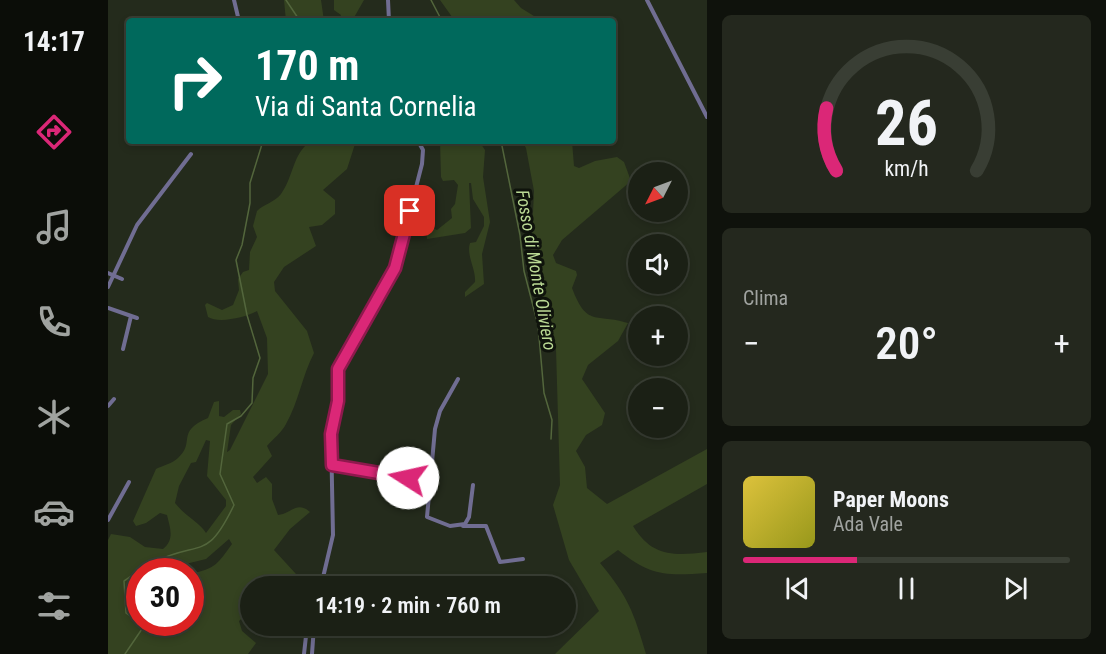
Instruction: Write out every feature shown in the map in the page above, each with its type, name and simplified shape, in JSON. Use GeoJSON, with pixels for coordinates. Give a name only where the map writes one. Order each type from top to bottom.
{"type":"FeatureCollection","features":[{"type":"Feature","properties":{"kind":"street"},"geometry":{"type":"LineString","coordinates":[[234,0],[239,18]]}},
{"type":"Feature","properties":{"kind":"street"},"geometry":{"type":"LineString","coordinates":[[388,0],[389,18]]}},
{"type":"Feature","properties":{"kind":"street"},"geometry":{"type":"LineString","coordinates":[[646,0],[707,117]]}},
{"type":"Feature","properties":{"kind":"street"},"geometry":{"type":"LineString","coordinates":[[323,576],[333,534],[331,434],[338,401],[338,369],[398,260],[422,164],[423,150],[420,144]]}},
{"type":"Feature","properties":{"kind":"street"},"geometry":{"type":"LineString","coordinates":[[108,287],[137,225],[191,154]]}},
{"type":"Feature","properties":{"kind":"street"},"geometry":{"type":"LineString","coordinates":[[108,273],[122,279]]}},
{"type":"Feature","properties":{"kind":"street"},"geometry":{"type":"LineString","coordinates":[[108,314],[109,308],[137,318]]}},
{"type":"Feature","properties":{"kind":"street"},"geometry":{"type":"LineString","coordinates":[[123,350],[131,316]]}},
{"type":"Feature","properties":{"kind":"street"},"geometry":{"type":"LineString","coordinates":[[458,380],[437,421],[427,517],[435,522],[458,526],[485,525],[500,562],[523,559]]}},
{"type":"Feature","properties":{"kind":"street"},"geometry":{"type":"LineString","coordinates":[[108,406],[114,399]]}},
{"type":"Feature","properties":{"kind":"street"},"geometry":{"type":"LineString","coordinates":[[332,465],[430,482]]}},
{"type":"Feature","properties":{"kind":"street"},"geometry":{"type":"LineString","coordinates":[[108,520],[129,482]]}},
{"type":"Feature","properties":{"kind":"street"},"geometry":{"type":"LineString","coordinates":[[458,526],[468,520],[472,485]]}},
{"type":"Feature","properties":{"kind":"street"},"geometry":{"type":"LineString","coordinates":[[304,654],[306,636]]}},
{"type":"Feature","properties":{"kind":"street"},"geometry":{"type":"LineString","coordinates":[[312,654],[314,636]]}},
{"type":"Feature","properties":{"kind":"green space"},"geometry":{"type":"Polygon","coordinates":[[[284,0],[321,0],[324,18],[286,18],[284,0]]]}},
{"type":"Feature","properties":{"kind":"green space"},"geometry":{"type":"Polygon","coordinates":[[[334,0],[364,0],[354,18],[340,18],[341,15],[334,10],[334,0]]]}},
{"type":"Feature","properties":{"kind":"green space"},"geometry":{"type":"Polygon","coordinates":[[[440,0],[514,0],[521,8],[537,18],[453,18],[440,0]]]}},
{"type":"Feature","properties":{"kind":"green space"},"geometry":{"type":"Polygon","coordinates":[[[307,144],[355,144],[347,169],[323,190],[335,200],[335,214],[322,225],[309,227],[316,246],[284,267],[274,282],[275,291],[307,331],[314,353],[290,415],[282,430],[267,446],[272,456],[253,477],[257,483],[266,477],[272,484],[272,499],[278,515],[298,507],[310,512],[290,529],[274,550],[296,574],[317,576],[240,576],[240,636],[248,636],[256,643],[248,654],[108,654],[108,540],[111,534],[130,537],[145,547],[163,549],[167,545],[171,533],[167,515],[160,513],[146,523],[136,526],[133,521],[156,469],[178,458],[186,447],[192,428],[208,418],[214,402],[219,401],[219,416],[224,417],[233,410],[240,410],[241,414],[231,425],[227,452],[230,450],[268,374],[267,338],[257,311],[240,317],[219,320],[208,317],[205,305],[207,303],[222,310],[233,305],[239,290],[238,279],[243,272],[249,270],[250,252],[257,237],[253,226],[257,211],[281,194],[297,159],[307,144]],[[206,440],[196,462],[191,463],[179,486],[175,503],[206,533],[226,506],[226,500],[207,476],[210,441],[206,440]]]}},
{"type":"Feature","properties":{"kind":"green space"},"geometry":{"type":"Polygon","coordinates":[[[440,144],[481,144],[485,150],[483,177],[490,222],[482,254],[484,284],[465,297],[465,292],[475,282],[469,252],[470,243],[476,242],[484,226],[484,217],[473,199],[471,183],[469,183],[471,228],[465,233],[427,239],[426,225],[437,230],[452,218],[451,209],[455,204],[458,185],[454,180],[443,181],[440,144]]]}},
{"type":"Feature","properties":{"kind":"green space"},"geometry":{"type":"Polygon","coordinates":[[[524,144],[572,144],[574,166],[579,168],[595,161],[617,157],[624,162],[628,173],[628,184],[562,240],[553,255],[556,263],[576,271],[577,275],[572,288],[577,301],[588,314],[628,323],[618,341],[588,365],[582,379],[605,413],[602,425],[586,435],[576,451],[585,467],[587,488],[607,504],[707,449],[707,484],[633,526],[648,544],[656,549],[674,554],[707,552],[707,573],[659,572],[640,565],[618,550],[600,563],[629,606],[646,654],[555,654],[576,636],[599,611],[569,560],[553,505],[560,485],[556,349],[531,255],[534,191],[524,144]]]}},
{"type":"Feature","properties":{"kind":"waterway"},"geometry":{"type":"LineString","coordinates":[[286,0],[298,18]]}},
{"type":"Feature","properties":{"kind":"waterway","name":"Fosso di Monte Oliviero"},"geometry":{"type":"LineString","coordinates":[[431,0],[440,18]]}},
{"type":"Feature","properties":{"kind":"waterway"},"geometry":{"type":"LineString","coordinates":[[125,654],[144,626],[126,613],[124,581],[156,561],[210,542],[225,523],[234,505],[220,474],[227,424],[241,416],[252,403],[253,378],[260,358],[247,315],[236,260],[242,245],[250,203],[250,183],[262,144]]}},
{"type":"Feature","properties":{"kind":"waterway","name":"Fosso di Monte Oliviero"},"geometry":{"type":"LineString","coordinates":[[502,144],[520,235],[524,271],[538,325],[544,393],[552,420],[551,439]]}},
{"type":"Feature","properties":{"kind":"route"},"geometry":{"type":"LineString","coordinates":[[408,478],[332,465],[331,434],[338,401],[336,380],[340,363],[395,268],[410,211]]}}]}
